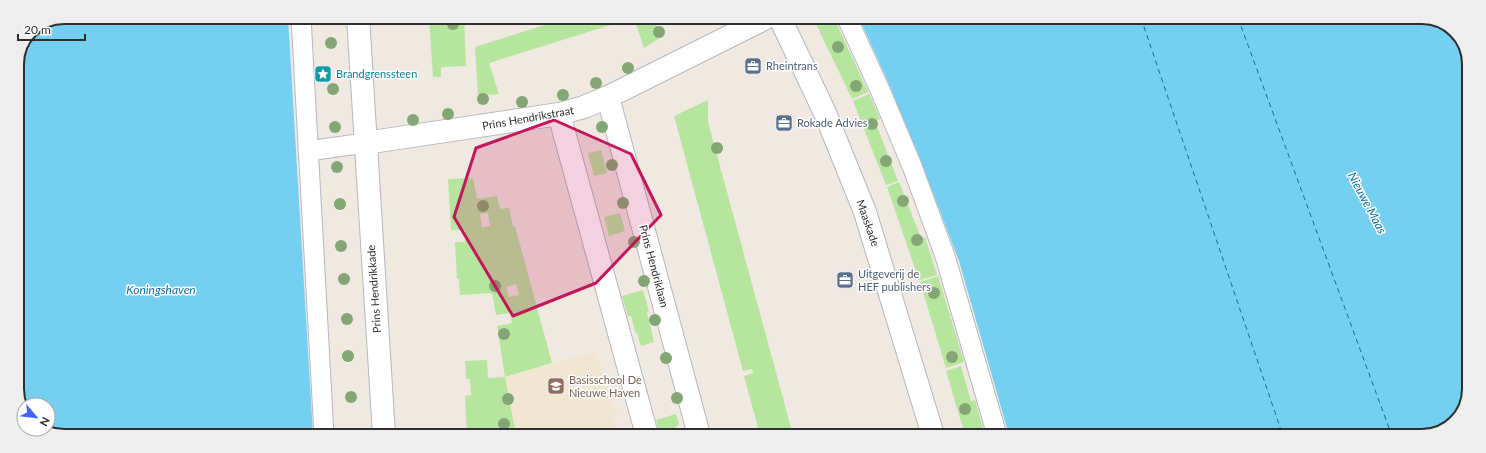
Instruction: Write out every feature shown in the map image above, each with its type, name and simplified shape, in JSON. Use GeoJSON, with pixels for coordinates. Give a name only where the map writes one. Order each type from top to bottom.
{"type":"FeatureCollection","features":[{"type":"Feature","properties":{"kind":"street"},"geometry":{"type":"LineString","coordinates":[[300,24],[324,429]]}},
{"type":"Feature","properties":{"kind":"street","name":"Prins Hendrikkade"},"geometry":{"type":"LineString","coordinates":[[358,24],[384,429]]}},
{"type":"Feature","properties":{"kind":"street","name":"Prins Hendrikstraat"},"geometry":{"type":"LineString","coordinates":[[365,143],[559,114],[584,107],[608,97],[754,24]]}},
{"type":"Feature","properties":{"kind":"street","name":"Maaskade"},"geometry":{"type":"LineString","coordinates":[[783,24],[825,113],[864,212],[931,429]]}},
{"type":"Feature","properties":{"kind":"street"},"geometry":{"type":"LineString","coordinates":[[850,24],[880,90],[912,166],[945,256],[995,429]]}},
{"type":"Feature","properties":{"kind":"street","name":"Prins Hendriklaan"},"geometry":{"type":"LineString","coordinates":[[608,97],[697,429]]}},
{"type":"Feature","properties":{"kind":"street"},"geometry":{"type":"LineString","coordinates":[[559,114],[645,429]]}},
{"type":"Feature","properties":{"kind":"street"},"geometry":{"type":"LineString","coordinates":[[308,151],[365,143]]}},
{"type":"Feature","properties":{"kind":"highlighted area"},"geometry":{"type":"Polygon","coordinates":[[[554,120],[631,154],[661,215],[596,283],[513,316],[454,217],[476,148],[554,120]]]}},
{"type":"Feature","properties":{"kind":"shaded area","name":"Basisschool De Nieuwe Haven"},"geometry":{"type":"Polygon","coordinates":[[[596,352],[611,405],[617,411],[614,418],[617,429],[515,429],[505,377],[596,352]]]}},
{"type":"Feature","properties":{"kind":"green space"},"geometry":{"type":"Polygon","coordinates":[[[429,24],[464,24],[466,66],[441,67],[441,77],[433,77],[429,24]]]}},
{"type":"Feature","properties":{"kind":"green space"},"geometry":{"type":"Polygon","coordinates":[[[548,24],[614,24],[489,63],[499,94],[478,95],[475,47],[548,24]]]}},
{"type":"Feature","properties":{"kind":"green space"},"geometry":{"type":"Polygon","coordinates":[[[636,24],[656,24],[663,36],[644,48],[636,24]]]}},
{"type":"Feature","properties":{"kind":"green space"},"geometry":{"type":"Polygon","coordinates":[[[816,24],[837,24],[868,92],[852,99],[816,24]]]}},
{"type":"Feature","properties":{"kind":"green space"},"geometry":{"type":"Polygon","coordinates":[[[869,94],[880,119],[875,121],[898,181],[886,185],[853,101],[869,94]]]}},
{"type":"Feature","properties":{"kind":"green space"},"geometry":{"type":"Polygon","coordinates":[[[708,100],[708,122],[791,429],[758,429],[744,376],[753,373],[752,369],[743,371],[674,116],[708,100]]]}},
{"type":"Feature","properties":{"kind":"green space"},"geometry":{"type":"Polygon","coordinates":[[[601,150],[607,173],[594,176],[588,153],[601,150]]]}},
{"type":"Feature","properties":{"kind":"green space"},"geometry":{"type":"Polygon","coordinates":[[[473,178],[477,199],[497,196],[500,209],[509,208],[552,363],[505,377],[497,326],[512,323],[510,313],[496,315],[492,293],[460,295],[459,279],[457,279],[455,242],[465,242],[465,230],[451,230],[448,179],[473,178]],[[488,213],[480,214],[482,227],[490,226],[488,213]],[[516,284],[506,287],[509,297],[519,295],[516,284]]]}},
{"type":"Feature","properties":{"kind":"green space"},"geometry":{"type":"Polygon","coordinates":[[[899,182],[921,238],[925,237],[937,275],[919,280],[887,187],[899,182]]]}},
{"type":"Feature","properties":{"kind":"green space"},"geometry":{"type":"Polygon","coordinates":[[[620,213],[625,231],[609,236],[604,217],[620,213]]]}},
{"type":"Feature","properties":{"kind":"green space"},"geometry":{"type":"Polygon","coordinates":[[[938,276],[964,362],[946,368],[920,282],[938,276]]]}},
{"type":"Feature","properties":{"kind":"green space"},"geometry":{"type":"Polygon","coordinates":[[[643,290],[649,311],[647,312],[654,342],[641,346],[631,316],[628,316],[622,296],[643,290]]]}},
{"type":"Feature","properties":{"kind":"green space"},"geometry":{"type":"Polygon","coordinates":[[[487,360],[488,378],[505,377],[515,429],[467,429],[465,396],[471,395],[470,379],[466,379],[465,361],[487,360]]]}},
{"type":"Feature","properties":{"kind":"green space"},"geometry":{"type":"Polygon","coordinates":[[[961,366],[971,401],[975,400],[983,429],[963,429],[946,371],[961,366]]]}},
{"type":"Feature","properties":{"kind":"green space"},"geometry":{"type":"Polygon","coordinates":[[[676,414],[679,425],[675,427],[676,429],[658,429],[656,420],[676,414]]]}},
{"type":"Feature","properties":{"kind":"water","name":"Koningshaven"},"geometry":{"type":"Polygon","coordinates":[[[64,24],[288,24],[313,429],[56,428],[56,397],[25,397],[24,391],[24,64],[27,49],[36,36],[42,31],[49,27],[64,24]]]}},
{"type":"Feature","properties":{"kind":"water","name":"Nieuwe Maas"},"geometry":{"type":"Polygon","coordinates":[[[862,24],[1427,24],[1442,29],[1457,44],[1462,62],[1462,394],[1458,406],[1446,421],[1435,427],[1422,429],[1007,429],[959,261],[920,159],[862,24]]]}},
{"type":"Feature","properties":{"kind":"ferry route"},"geometry":{"type":"LineString","coordinates":[[1143,24],[1281,429]]}},
{"type":"Feature","properties":{"kind":"ferry route"},"geometry":{"type":"LineString","coordinates":[[1240,24],[1389,429]]}},
{"type":"Feature","properties":{"kind":"place","name":"Rheintrans"},"geometry":{"type":"Point","coordinates":[753,66]}},
{"type":"Feature","properties":{"kind":"place","name":"Brandgrenssteen"},"geometry":{"type":"Point","coordinates":[323,74]}},
{"type":"Feature","properties":{"kind":"place","name":"Rokade Advies"},"geometry":{"type":"Point","coordinates":[784,123]}},
{"type":"Feature","properties":{"kind":"place","name":"Uitgeverij de HEF publishers"},"geometry":{"type":"Point","coordinates":[845,280]}},
{"type":"Feature","properties":{"kind":"place","name":"Basisschool De Nieuwe Haven"},"geometry":{"type":"Point","coordinates":[556,386]}}]}
